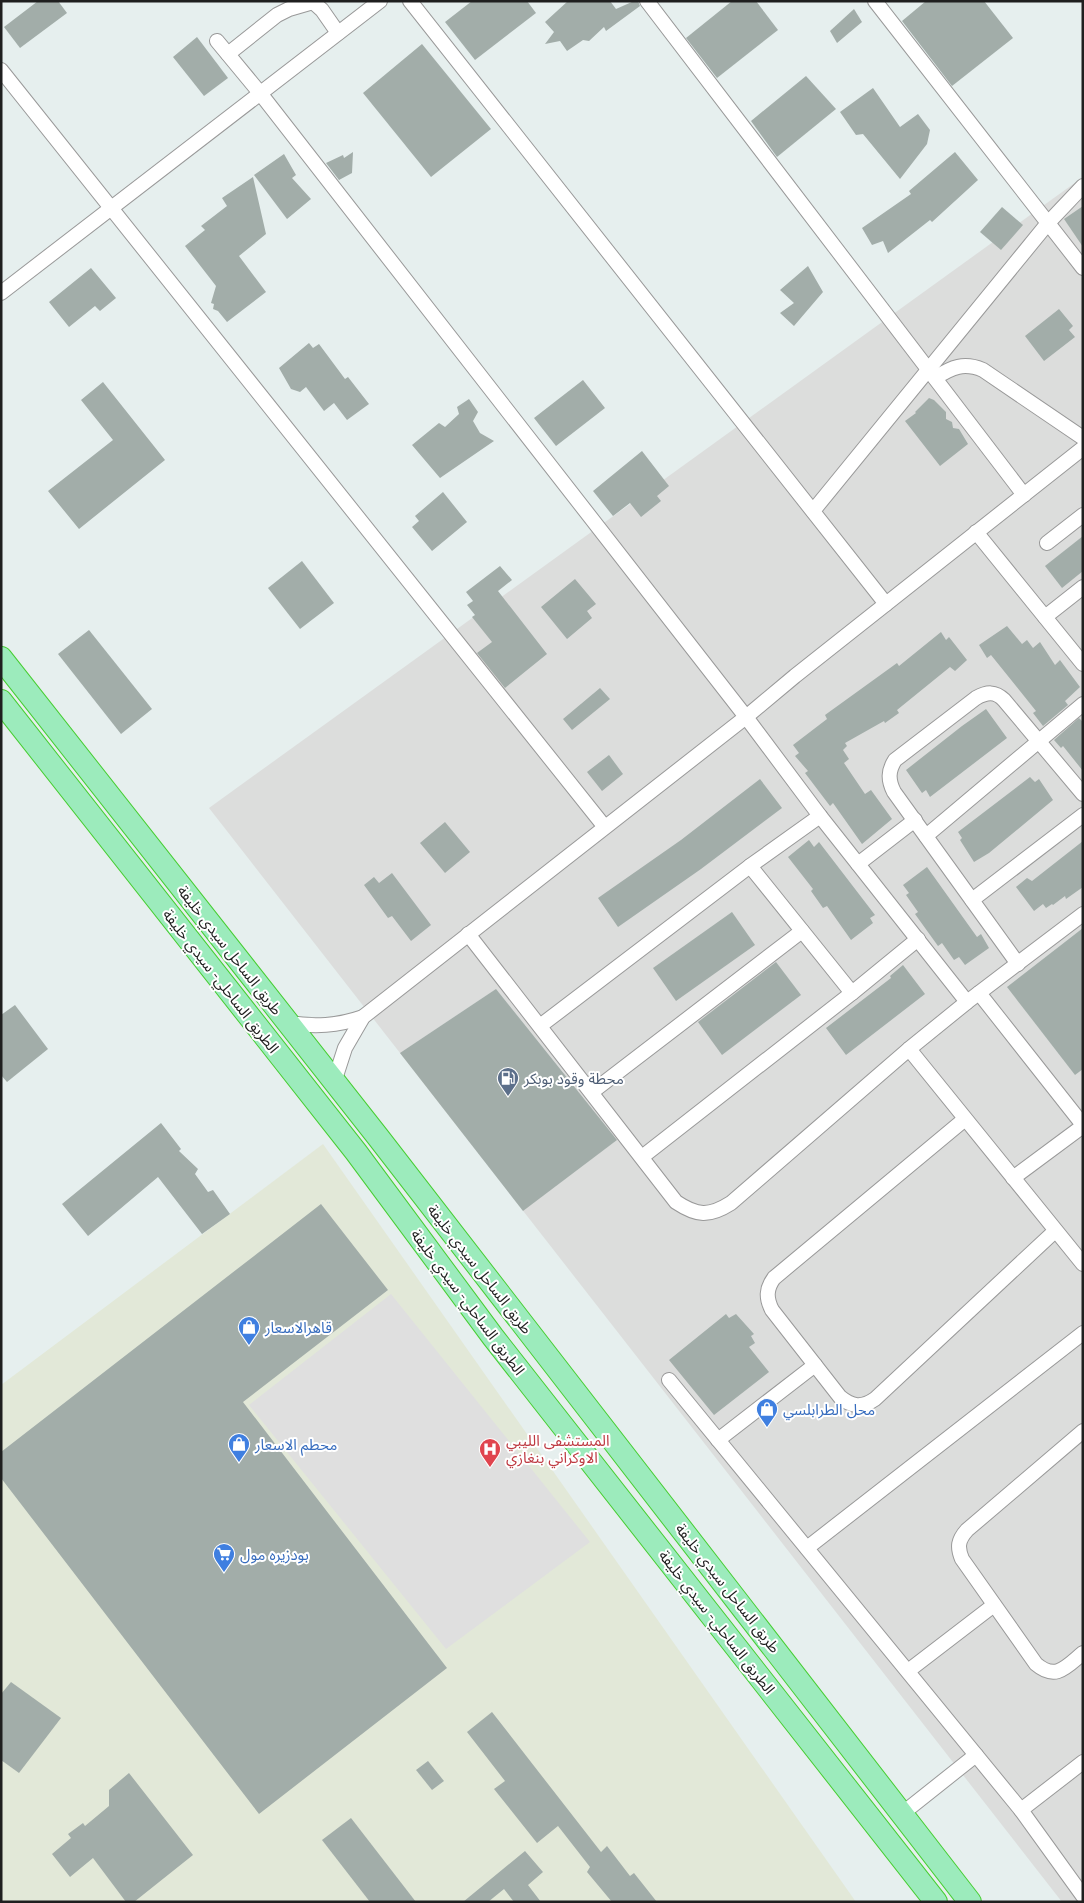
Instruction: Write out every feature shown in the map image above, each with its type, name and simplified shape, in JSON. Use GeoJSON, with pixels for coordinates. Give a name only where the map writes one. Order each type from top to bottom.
{"type":"FeatureCollection","features":[{"type":"Feature","properties":{"kind":"highway","name":"طريق الساحل سيدي خليفة"},"geometry":{"type":"LineString","coordinates":[[1,658],[288,1022],[903,1813],[970,1902]]}},
{"type":"Feature","properties":{"kind":"highway","name":"الطريق الساحلي- سيدي خليفة"},"geometry":{"type":"LineString","coordinates":[[1,701],[356,1152],[493,1337],[936,1902]]}},
{"type":"Feature","properties":{"kind":"street"},"geometry":{"type":"LineString","coordinates":[[228,54],[277,15],[312,1],[322,10],[338,33]]}},
{"type":"Feature","properties":{"kind":"street"},"geometry":{"type":"LineString","coordinates":[[1,293],[380,1]]}},
{"type":"Feature","properties":{"kind":"street"},"geometry":{"type":"LineString","coordinates":[[410,1],[886,604]]}},
{"type":"Feature","properties":{"kind":"street"},"geometry":{"type":"LineString","coordinates":[[647,1],[1024,495]]}},
{"type":"Feature","properties":{"kind":"street"},"geometry":{"type":"LineString","coordinates":[[875,1],[1083,268]]}},
{"type":"Feature","properties":{"kind":"street"},"geometry":{"type":"LineString","coordinates":[[216,41],[260,93],[746,717],[820,816],[967,1002]]}},
{"type":"Feature","properties":{"kind":"street"},"geometry":{"type":"LineString","coordinates":[[1,70],[604,826]]}},
{"type":"Feature","properties":{"kind":"street"},"geometry":{"type":"LineString","coordinates":[[813,511],[932,373],[1048,223],[1083,186]]}},
{"type":"Feature","properties":{"kind":"street"},"geometry":{"type":"LineString","coordinates":[[932,373],[956,367],[974,366],[983,370],[1083,438]]}},
{"type":"Feature","properties":{"kind":"street"},"geometry":{"type":"LineString","coordinates":[[288,1022],[307,1026],[326,1026],[345,1023],[363,1017],[604,826],[746,717],[1083,448]]}},
{"type":"Feature","properties":{"kind":"street"},"geometry":{"type":"LineString","coordinates":[[1047,543],[1083,515]]}},
{"type":"Feature","properties":{"kind":"street"},"geometry":{"type":"LineString","coordinates":[[976,532],[1083,664]]}},
{"type":"Feature","properties":{"kind":"street"},"geometry":{"type":"LineString","coordinates":[[1045,617],[1083,587]]}},
{"type":"Feature","properties":{"kind":"street"},"geometry":{"type":"LineString","coordinates":[[1018,964],[890,784],[891,767],[895,760],[983,694],[991,692],[999,695],[1083,794]]}},
{"type":"Feature","properties":{"kind":"street"},"geometry":{"type":"LineString","coordinates":[[926,836],[1083,704]]}},
{"type":"Feature","properties":{"kind":"street"},"geometry":{"type":"LineString","coordinates":[[972,900],[1083,815]]}},
{"type":"Feature","properties":{"kind":"street"},"geometry":{"type":"LineString","coordinates":[[540,1026],[750,866],[820,816]]}},
{"type":"Feature","properties":{"kind":"street"},"geometry":{"type":"LineString","coordinates":[[858,864],[915,820]]}},
{"type":"Feature","properties":{"kind":"street"},"geometry":{"type":"LineString","coordinates":[[750,866],[852,993]]}},
{"type":"Feature","properties":{"kind":"street"},"geometry":{"type":"LineString","coordinates":[[468,934],[676,1202],[689,1211],[704,1214],[718,1211],[731,1203],[909,1049],[967,1002],[1083,914]]}},
{"type":"Feature","properties":{"kind":"street"},"geometry":{"type":"LineString","coordinates":[[592,1092],[802,931]]}},
{"type":"Feature","properties":{"kind":"street"},"geometry":{"type":"LineString","coordinates":[[642,1157],[918,939]]}},
{"type":"Feature","properties":{"kind":"street"},"geometry":{"type":"LineString","coordinates":[[979,993],[1083,1125],[1013,1178]]}},
{"type":"Feature","properties":{"kind":"street"},"geometry":{"type":"LineString","coordinates":[[334,1082],[345,1048],[363,1017]]}},
{"type":"Feature","properties":{"kind":"street"},"geometry":{"type":"LineString","coordinates":[[909,1049],[1083,1264]]}},
{"type":"Feature","properties":{"kind":"street"},"geometry":{"type":"LineString","coordinates":[[965,1119],[774,1278],[770,1284],[767,1293],[768,1302],[772,1310],[840,1397],[848,1404],[859,1406],[868,1404],[1055,1231]]}},
{"type":"Feature","properties":{"kind":"street"},"geometry":{"type":"LineString","coordinates":[[807,1548],[1083,1333]]}},
{"type":"Feature","properties":{"kind":"street"},"geometry":{"type":"LineString","coordinates":[[718,1440],[816,1365]]}},
{"type":"Feature","properties":{"kind":"street"},"geometry":{"type":"LineString","coordinates":[[668,1380],[1021,1810],[1083,1896]]}},
{"type":"Feature","properties":{"kind":"street"},"geometry":{"type":"LineString","coordinates":[[1083,1431],[962,1536],[958,1543],[962,1559],[1036,1664],[1043,1670],[1058,1672],[1083,1653]]}},
{"type":"Feature","properties":{"kind":"street"},"geometry":{"type":"LineString","coordinates":[[908,1671],[994,1605]]}},
{"type":"Feature","properties":{"kind":"street"},"geometry":{"type":"LineString","coordinates":[[903,1813],[976,1755]]}},
{"type":"Feature","properties":{"kind":"street"},"geometry":{"type":"LineString","coordinates":[[1021,1810],[1083,1762]]}},
{"type":"Feature","properties":{"kind":"shaded area"},"geometry":{"type":"Polygon","coordinates":[[[1083,177],[1083,1902],[1062,1902],[209,808],[1083,177]]]}},
{"type":"Feature","properties":{"kind":"shaded area"},"geometry":{"type":"Polygon","coordinates":[[[323,1144],[856,1902],[1,1902],[1,1385],[323,1144]]]}},
{"type":"Feature","properties":{"kind":"shaded area"},"geometry":{"type":"Polygon","coordinates":[[[391,1294],[590,1542],[446,1649],[249,1405],[391,1294]]]}},
{"type":"Feature","properties":{"kind":"building"},"geometry":{"type":"Polygon","coordinates":[[[38,1],[58,1],[67,13],[20,48],[4,27],[38,1]]]}},
{"type":"Feature","properties":{"kind":"building"},"geometry":{"type":"Polygon","coordinates":[[[472,1],[527,1],[536,13],[475,60],[445,22],[472,1]]]}},
{"type":"Feature","properties":{"kind":"building"},"geometry":{"type":"Polygon","coordinates":[[[568,1],[610,1],[616,9],[638,1],[640,6],[606,31],[604,27],[589,41],[583,40],[567,51],[560,41],[545,44],[554,32],[545,22],[568,1]]]}},
{"type":"Feature","properties":{"kind":"building"},"geometry":{"type":"Polygon","coordinates":[[[732,1],[756,1],[778,30],[717,78],[686,38],[732,1]]]}},
{"type":"Feature","properties":{"kind":"building"},"geometry":{"type":"Polygon","coordinates":[[[926,1],[984,1],[1013,38],[952,86],[902,21],[926,1]]]}},
{"type":"Feature","properties":{"kind":"building"},"geometry":{"type":"Polygon","coordinates":[[[854,9],[862,22],[837,43],[830,31],[854,9]]]}},
{"type":"Feature","properties":{"kind":"building"},"geometry":{"type":"Polygon","coordinates":[[[197,37],[228,78],[204,96],[173,57],[197,37]]]}},
{"type":"Feature","properties":{"kind":"building"},"geometry":{"type":"Polygon","coordinates":[[[422,44],[491,129],[431,177],[363,93],[422,44]]]}},
{"type":"Feature","properties":{"kind":"building"},"geometry":{"type":"Polygon","coordinates":[[[806,76],[836,109],[777,157],[751,121],[806,76]]]}},
{"type":"Feature","properties":{"kind":"building"},"geometry":{"type":"Polygon","coordinates":[[[873,88],[900,127],[918,114],[930,130],[927,144],[900,179],[863,134],[856,135],[840,112],[873,88]]]}},
{"type":"Feature","properties":{"kind":"building"},"geometry":{"type":"Polygon","coordinates":[[[353,152],[352,173],[339,180],[326,163],[343,155],[344,158],[353,152]]]}},
{"type":"Feature","properties":{"kind":"building"},"geometry":{"type":"Polygon","coordinates":[[[955,152],[978,180],[932,222],[930,220],[888,253],[883,241],[872,245],[862,228],[911,194],[909,191],[955,152]]]}},
{"type":"Feature","properties":{"kind":"building"},"geometry":{"type":"Polygon","coordinates":[[[284,154],[296,175],[292,178],[311,199],[287,219],[254,175],[284,154]]]}},
{"type":"Feature","properties":{"kind":"building"},"geometry":{"type":"Polygon","coordinates":[[[253,177],[266,234],[239,256],[266,292],[227,322],[218,311],[213,309],[214,304],[211,303],[216,286],[185,246],[205,230],[201,226],[227,206],[222,198],[253,177]]]}},
{"type":"Feature","properties":{"kind":"building"},"geometry":{"type":"Polygon","coordinates":[[[1083,206],[1083,247],[1064,219],[1083,206]]]}},
{"type":"Feature","properties":{"kind":"building"},"geometry":{"type":"Polygon","coordinates":[[[1002,207],[1023,225],[1001,250],[980,232],[1002,207]]]}},
{"type":"Feature","properties":{"kind":"building"},"geometry":{"type":"Polygon","coordinates":[[[808,266],[823,292],[794,326],[780,313],[794,303],[780,290],[808,266]]]}},
{"type":"Feature","properties":{"kind":"building"},"geometry":{"type":"Polygon","coordinates":[[[91,268],[116,298],[100,311],[95,306],[69,327],[49,302],[91,268]]]}},
{"type":"Feature","properties":{"kind":"building"},"geometry":{"type":"Polygon","coordinates":[[[1059,309],[1073,326],[1069,330],[1075,337],[1044,361],[1025,336],[1059,309]]]}},
{"type":"Feature","properties":{"kind":"building"},"geometry":{"type":"Polygon","coordinates":[[[309,343],[313,348],[319,344],[345,379],[348,377],[369,404],[347,420],[334,403],[324,411],[306,387],[300,392],[291,389],[279,368],[309,343]]]}},
{"type":"Feature","properties":{"kind":"building"},"geometry":{"type":"Polygon","coordinates":[[[583,380],[605,408],[556,446],[534,418],[583,380]]]}},
{"type":"Feature","properties":{"kind":"building"},"geometry":{"type":"Polygon","coordinates":[[[103,382],[165,460],[79,529],[48,491],[113,440],[81,400],[103,382]]]}},
{"type":"Feature","properties":{"kind":"building"},"geometry":{"type":"Polygon","coordinates":[[[929,398],[934,400],[946,412],[946,419],[952,422],[953,428],[959,429],[968,444],[940,466],[905,421],[916,413],[929,398]]]}},
{"type":"Feature","properties":{"kind":"building"},"geometry":{"type":"Polygon","coordinates":[[[469,399],[478,412],[473,421],[480,433],[494,441],[440,478],[412,445],[439,423],[445,427],[459,414],[457,407],[469,399]]]}},
{"type":"Feature","properties":{"kind":"building"},"geometry":{"type":"Polygon","coordinates":[[[642,451],[669,486],[657,496],[661,501],[641,517],[630,503],[613,516],[593,491],[642,451]]]}},
{"type":"Feature","properties":{"kind":"building"},"geometry":{"type":"Polygon","coordinates":[[[443,492],[467,522],[432,551],[412,527],[419,521],[415,516],[443,492]]]}},
{"type":"Feature","properties":{"kind":"building"},"geometry":{"type":"Polygon","coordinates":[[[1083,536],[1083,571],[1062,588],[1045,566],[1083,536]]]}},
{"type":"Feature","properties":{"kind":"building"},"geometry":{"type":"Polygon","coordinates":[[[302,561],[334,603],[300,629],[268,588],[302,561]]]}},
{"type":"Feature","properties":{"kind":"building"},"geometry":{"type":"Polygon","coordinates":[[[500,566],[512,580],[498,591],[547,654],[505,688],[477,653],[492,642],[472,617],[475,615],[467,605],[473,601],[466,592],[500,566]]]}},
{"type":"Feature","properties":{"kind":"building"},"geometry":{"type":"Polygon","coordinates":[[[575,579],[596,604],[587,611],[592,618],[567,639],[541,607],[575,579]]]}},
{"type":"Feature","properties":{"kind":"building"},"geometry":{"type":"Polygon","coordinates":[[[1007,626],[1022,644],[1027,640],[1033,648],[1040,642],[1055,665],[1060,660],[1080,687],[1065,701],[1068,705],[1043,726],[1033,713],[1036,711],[991,655],[987,658],[979,645],[1007,626]]]}},
{"type":"Feature","properties":{"kind":"building"},"geometry":{"type":"Polygon","coordinates":[[[89,630],[152,709],[121,734],[58,654],[89,630]]]}},
{"type":"Feature","properties":{"kind":"building"},"geometry":{"type":"Polygon","coordinates":[[[941,632],[946,640],[949,637],[967,660],[955,671],[950,667],[897,710],[899,713],[885,723],[884,721],[845,743],[847,746],[843,750],[849,759],[844,763],[865,794],[871,790],[892,819],[862,844],[833,803],[830,806],[805,773],[808,771],[795,756],[799,753],[793,745],[827,719],[825,715],[897,663],[899,666],[941,632]]]}},
{"type":"Feature","properties":{"kind":"building"},"geometry":{"type":"Polygon","coordinates":[[[600,688],[610,699],[572,730],[563,719],[600,688]]]}},
{"type":"Feature","properties":{"kind":"building"},"geometry":{"type":"Polygon","coordinates":[[[986,709],[1007,738],[930,797],[926,790],[922,793],[906,770],[986,709]]]}},
{"type":"Feature","properties":{"kind":"building"},"geometry":{"type":"Polygon","coordinates":[[[1079,718],[1083,722],[1083,771],[1063,746],[1061,748],[1054,740],[1079,718]]]}},
{"type":"Feature","properties":{"kind":"building"},"geometry":{"type":"Polygon","coordinates":[[[609,755],[623,774],[602,791],[587,772],[609,755]]]}},
{"type":"Feature","properties":{"kind":"building"},"geometry":{"type":"Polygon","coordinates":[[[1030,777],[1035,782],[1039,779],[1053,800],[989,853],[974,862],[960,840],[962,838],[958,832],[1030,777]]]}},
{"type":"Feature","properties":{"kind":"building"},"geometry":{"type":"Polygon","coordinates":[[[760,779],[782,808],[701,869],[618,927],[598,898],[681,840],[760,779]]]}},
{"type":"Feature","properties":{"kind":"building"},"geometry":{"type":"Polygon","coordinates":[[[445,822],[470,852],[445,873],[420,843],[445,822]]]}},
{"type":"Feature","properties":{"kind":"building"},"geometry":{"type":"Polygon","coordinates":[[[809,840],[814,847],[819,842],[875,915],[870,918],[873,923],[851,940],[827,906],[823,908],[811,891],[813,889],[788,857],[809,840]]]}},
{"type":"Feature","properties":{"kind":"building"},"geometry":{"type":"Polygon","coordinates":[[[1083,841],[1083,887],[1066,899],[1065,896],[1046,908],[1043,904],[1034,911],[1016,887],[1027,878],[1032,881],[1083,841]]]}},
{"type":"Feature","properties":{"kind":"building"},"geometry":{"type":"Polygon","coordinates":[[[927,867],[977,937],[981,934],[989,948],[965,965],[959,957],[954,960],[942,943],[938,946],[915,914],[918,912],[906,895],[909,893],[903,885],[927,867]]]}},
{"type":"Feature","properties":{"kind":"building"},"geometry":{"type":"Polygon","coordinates":[[[392,873],[431,925],[411,941],[392,916],[388,918],[364,885],[374,877],[379,883],[392,873]]]}},
{"type":"Feature","properties":{"kind":"building"},"geometry":{"type":"Polygon","coordinates":[[[732,912],[755,945],[676,1001],[653,968],[732,912]]]}},
{"type":"Feature","properties":{"kind":"building"},"geometry":{"type":"Polygon","coordinates":[[[1083,928],[1083,1069],[1075,1075],[1007,987],[1083,928]]]}},
{"type":"Feature","properties":{"kind":"building"},"geometry":{"type":"Polygon","coordinates":[[[776,962],[801,995],[722,1055],[698,1022],[776,962]]]}},
{"type":"Feature","properties":{"kind":"building"},"geometry":{"type":"Polygon","coordinates":[[[903,965],[925,994],[846,1055],[826,1028],[891,978],[890,976],[903,965]]]}},
{"type":"Feature","properties":{"kind":"building","name":"محطة وقود بوبكر"},"geometry":{"type":"Polygon","coordinates":[[[496,989],[617,1140],[523,1211],[400,1053],[496,989]]]}},
{"type":"Feature","properties":{"kind":"building"},"geometry":{"type":"Polygon","coordinates":[[[15,1005],[48,1049],[7,1082],[1,1075],[1,1015],[15,1005]]]}},
{"type":"Feature","properties":{"kind":"building"},"geometry":{"type":"Polygon","coordinates":[[[161,1123],[181,1149],[179,1151],[198,1169],[195,1174],[208,1192],[213,1190],[230,1214],[202,1234],[158,1177],[88,1236],[62,1204],[161,1123]]]}},
{"type":"Feature","properties":{"kind":"building","name":"بودزيره مول"},"geometry":{"type":"Polygon","coordinates":[[[321,1204],[388,1290],[243,1402],[447,1668],[259,1814],[1,1478],[1,1452],[321,1204]]]}},
{"type":"Feature","properties":{"kind":"building"},"geometry":{"type":"Polygon","coordinates":[[[726,1314],[729,1318],[736,1314],[754,1334],[751,1336],[755,1343],[749,1347],[769,1372],[714,1415],[669,1360],[726,1314]]]}},
{"type":"Feature","properties":{"kind":"building"},"geometry":{"type":"Polygon","coordinates":[[[11,1682],[61,1718],[19,1773],[1,1760],[1,1694],[11,1682]]]}},
{"type":"Feature","properties":{"kind":"building"},"geometry":{"type":"Polygon","coordinates":[[[492,1712],[601,1852],[607,1846],[630,1876],[634,1873],[657,1902],[612,1902],[587,1872],[590,1867],[558,1826],[537,1843],[494,1789],[505,1781],[467,1732],[492,1712]]]}},
{"type":"Feature","properties":{"kind":"building"},"geometry":{"type":"Polygon","coordinates":[[[428,1761],[444,1781],[432,1790],[416,1770],[428,1761]]]}},
{"type":"Feature","properties":{"kind":"building"},"geometry":{"type":"Polygon","coordinates":[[[129,1773],[193,1855],[134,1902],[126,1902],[93,1858],[70,1877],[52,1854],[71,1838],[68,1834],[83,1823],[85,1826],[109,1806],[109,1790],[129,1773]]]}},
{"type":"Feature","properties":{"kind":"building"},"geometry":{"type":"Polygon","coordinates":[[[351,1818],[416,1902],[370,1902],[322,1840],[351,1818]]]}},
{"type":"Feature","properties":{"kind":"building"},"geometry":{"type":"Polygon","coordinates":[[[525,1851],[543,1872],[528,1885],[541,1902],[514,1902],[504,1889],[488,1902],[463,1902],[525,1851]]]}},
{"type":"Feature","properties":{"kind":"place","name":"محطة وقود بوبكر"},"geometry":{"type":"Point","coordinates":[508,1097]}},
{"type":"Feature","properties":{"kind":"place","name":"قاهرالاسعار"},"geometry":{"type":"Point","coordinates":[249,1346]}},
{"type":"Feature","properties":{"kind":"place","name":"محل الطرابلسي"},"geometry":{"type":"Point","coordinates":[767,1428]}},
{"type":"Feature","properties":{"kind":"place","name":"محطم الاسعار"},"geometry":{"type":"Point","coordinates":[239,1463]}},
{"type":"Feature","properties":{"kind":"place","name":"المستشفى الليبي الاوكراني بنغازي"},"geometry":{"type":"Point","coordinates":[490,1468]}},
{"type":"Feature","properties":{"kind":"place","name":"بودزيره مول"},"geometry":{"type":"Point","coordinates":[224,1573]}}]}
